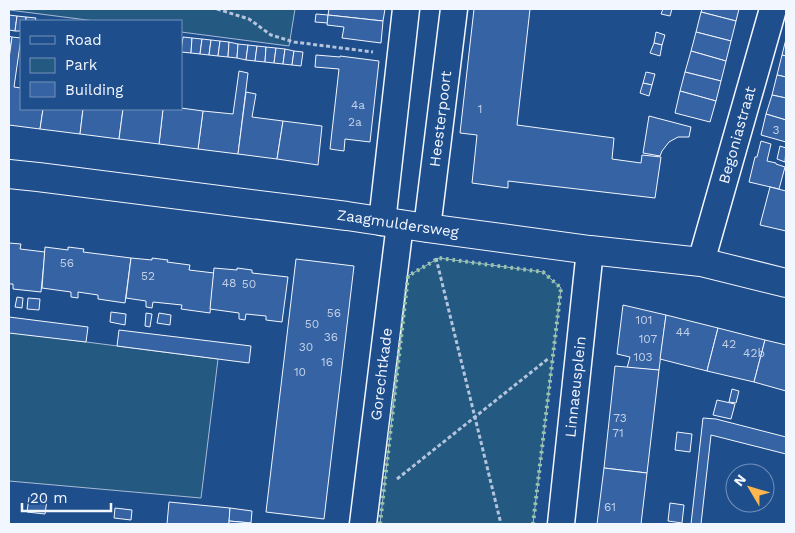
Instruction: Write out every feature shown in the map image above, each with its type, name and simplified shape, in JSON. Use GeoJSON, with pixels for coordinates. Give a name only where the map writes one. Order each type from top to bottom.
{"type":"FeatureCollection","features":[{"type":"Feature","properties":{"kind":"street"},"geometry":{"type":"LineString","coordinates":[[391,223],[401,55],[406,9]]}},
{"type":"Feature","properties":{"kind":"street","name":"Heesterpoort"},"geometry":{"type":"LineString","coordinates":[[432,229],[454,9]]}},
{"type":"Feature","properties":{"kind":"street","name":"Begoniastraat"},"geometry":{"type":"LineString","coordinates":[[702,262],[773,9]]}},
{"type":"Feature","properties":{"kind":"street","name":"Zaagmuldersweg"},"geometry":{"type":"LineString","coordinates":[[9,174],[308,211],[590,250],[702,262],[786,283]]}},
{"type":"Feature","properties":{"kind":"street","name":"Gorechtkade"},"geometry":{"type":"LineString","coordinates":[[364,514],[391,223]]}},
{"type":"Feature","properties":{"kind":"street","name":"Linnaeusplein"},"geometry":{"type":"LineString","coordinates":[[561,524],[590,250]]}},
{"type":"Feature","properties":{"kind":"path"},"geometry":{"type":"LineString","coordinates":[[217,9],[249,19],[272,35],[294,42],[401,55]]}},
{"type":"Feature","properties":{"kind":"path"},"geometry":{"type":"LineString","coordinates":[[432,229],[434,252],[501,524]]}},
{"type":"Feature","properties":{"kind":"path"},"geometry":{"type":"LineString","coordinates":[[364,514],[475,417],[557,352],[578,356]]}},
{"type":"Feature","properties":{"kind":"green space"},"geometry":{"type":"Polygon","coordinates":[[[295,9],[289,46],[182,32],[182,20],[87,20],[9,10],[295,9]]]}},
{"type":"Feature","properties":{"kind":"green space"},"geometry":{"type":"Polygon","coordinates":[[[439,258],[543,272],[561,288],[533,524],[380,524],[408,276],[439,258]]]}},
{"type":"Feature","properties":{"kind":"green space"},"geometry":{"type":"Polygon","coordinates":[[[9,332],[218,359],[201,498],[9,481],[9,332]]]}},
{"type":"Feature","properties":{"kind":"building"},"geometry":{"type":"Polygon","coordinates":[[[329,9],[385,9],[383,21],[328,15],[329,9]]]}},
{"type":"Feature","properties":{"kind":"building"},"geometry":{"type":"Polygon","coordinates":[[[474,9],[530,9],[517,125],[614,138],[612,159],[641,163],[642,155],[661,157],[655,198],[508,181],[508,188],[472,183],[477,135],[460,133],[474,9]]]}},
{"type":"Feature","properties":{"kind":"building"},"geometry":{"type":"Polygon","coordinates":[[[663,9],[672,9],[670,16],[661,14],[663,9]]]}},
{"type":"Feature","properties":{"kind":"building"},"geometry":{"type":"Polygon","coordinates":[[[702,9],[739,9],[736,21],[701,12],[702,9]]]}},
{"type":"Feature","properties":{"kind":"building"},"geometry":{"type":"Polygon","coordinates":[[[701,12],[736,21],[731,41],[696,32],[701,12]]]}},
{"type":"Feature","properties":{"kind":"building"},"geometry":{"type":"Polygon","coordinates":[[[316,14],[328,15],[328,23],[315,22],[316,14]]]}},
{"type":"Feature","properties":{"kind":"building"},"geometry":{"type":"Polygon","coordinates":[[[9,15],[17,16],[15,31],[9,30],[9,15]]]}},
{"type":"Feature","properties":{"kind":"building"},"geometry":{"type":"Polygon","coordinates":[[[328,15],[383,21],[381,43],[342,38],[344,27],[327,25],[328,15]]]}},
{"type":"Feature","properties":{"kind":"building"},"geometry":{"type":"Polygon","coordinates":[[[17,16],[26,17],[26,20],[20,20],[20,31],[15,31],[17,16]]]}},
{"type":"Feature","properties":{"kind":"building"},"geometry":{"type":"Polygon","coordinates":[[[26,17],[36,18],[35,20],[26,20],[26,17]]]}},
{"type":"Feature","properties":{"kind":"building"},"geometry":{"type":"Polygon","coordinates":[[[656,32],[665,35],[662,45],[654,43],[656,32]]]}},
{"type":"Feature","properties":{"kind":"building"},"geometry":{"type":"Polygon","coordinates":[[[696,32],[731,41],[726,61],[691,51],[696,32]]]}},
{"type":"Feature","properties":{"kind":"building"},"geometry":{"type":"Polygon","coordinates":[[[9,36],[12,37],[9,59],[9,36]]]}},
{"type":"Feature","properties":{"kind":"building"},"geometry":{"type":"Polygon","coordinates":[[[12,37],[20,38],[14,87],[20,88],[20,110],[43,110],[40,129],[9,125],[9,59],[12,37]]]}},
{"type":"Feature","properties":{"kind":"building"},"geometry":{"type":"Polygon","coordinates":[[[183,37],[192,38],[191,53],[182,52],[183,37]]]}},
{"type":"Feature","properties":{"kind":"building"},"geometry":{"type":"Polygon","coordinates":[[[192,38],[202,39],[200,54],[191,53],[192,38]]]}},
{"type":"Feature","properties":{"kind":"building"},"geometry":{"type":"Polygon","coordinates":[[[202,39],[211,40],[209,55],[200,54],[202,39]]]}},
{"type":"Feature","properties":{"kind":"building"},"geometry":{"type":"Polygon","coordinates":[[[786,39],[786,56],[782,55],[786,39]]]}},
{"type":"Feature","properties":{"kind":"building"},"geometry":{"type":"Polygon","coordinates":[[[211,40],[220,41],[218,56],[209,55],[211,40]]]}},
{"type":"Feature","properties":{"kind":"building"},"geometry":{"type":"Polygon","coordinates":[[[220,41],[229,42],[228,57],[218,56],[220,41]]]}},
{"type":"Feature","properties":{"kind":"building"},"geometry":{"type":"Polygon","coordinates":[[[229,42],[238,44],[237,58],[228,57],[229,42]]]}},
{"type":"Feature","properties":{"kind":"building"},"geometry":{"type":"Polygon","coordinates":[[[654,43],[662,45],[660,56],[650,53],[654,43]]]}},
{"type":"Feature","properties":{"kind":"building"},"geometry":{"type":"Polygon","coordinates":[[[238,44],[248,45],[246,60],[237,58],[238,44]]]}},
{"type":"Feature","properties":{"kind":"building"},"geometry":{"type":"Polygon","coordinates":[[[248,45],[257,46],[255,61],[246,60],[248,45]]]}},
{"type":"Feature","properties":{"kind":"building"},"geometry":{"type":"Polygon","coordinates":[[[257,46],[266,47],[265,62],[255,61],[257,46]]]}},
{"type":"Feature","properties":{"kind":"building"},"geometry":{"type":"Polygon","coordinates":[[[266,47],[276,48],[274,63],[265,62],[266,47]]]}},
{"type":"Feature","properties":{"kind":"building"},"geometry":{"type":"Polygon","coordinates":[[[276,48],[285,49],[283,64],[274,63],[276,48]]]}},
{"type":"Feature","properties":{"kind":"building"},"geometry":{"type":"Polygon","coordinates":[[[285,49],[294,51],[292,65],[283,64],[285,49]]]}},
{"type":"Feature","properties":{"kind":"building"},"geometry":{"type":"Polygon","coordinates":[[[294,51],[303,52],[301,66],[292,65],[294,51]]]}},
{"type":"Feature","properties":{"kind":"building"},"geometry":{"type":"Polygon","coordinates":[[[691,51],[726,61],[721,81],[685,72],[691,51]]]}},
{"type":"Feature","properties":{"kind":"building"},"geometry":{"type":"Polygon","coordinates":[[[316,55],[379,61],[370,142],[345,139],[344,151],[330,149],[339,69],[315,67],[316,55]]]}},
{"type":"Feature","properties":{"kind":"building"},"geometry":{"type":"Polygon","coordinates":[[[782,55],[786,56],[786,77],[777,75],[782,55]]]}},
{"type":"Feature","properties":{"kind":"building"},"geometry":{"type":"Polygon","coordinates":[[[239,71],[248,73],[238,154],[198,149],[203,111],[233,114],[239,71]]]}},
{"type":"Feature","properties":{"kind":"building"},"geometry":{"type":"Polygon","coordinates":[[[646,72],[655,74],[652,85],[643,83],[646,72]]]}},
{"type":"Feature","properties":{"kind":"building"},"geometry":{"type":"Polygon","coordinates":[[[685,72],[721,81],[716,101],[680,91],[685,72]]]}},
{"type":"Feature","properties":{"kind":"building"},"geometry":{"type":"Polygon","coordinates":[[[777,75],[786,77],[786,98],[772,95],[777,75]]]}},
{"type":"Feature","properties":{"kind":"building"},"geometry":{"type":"Polygon","coordinates":[[[643,83],[652,85],[649,96],[640,93],[643,83]]]}},
{"type":"Feature","properties":{"kind":"building"},"geometry":{"type":"Polygon","coordinates":[[[680,91],[716,101],[710,122],[675,113],[680,91]]]}},
{"type":"Feature","properties":{"kind":"building"},"geometry":{"type":"Polygon","coordinates":[[[246,92],[256,94],[252,117],[283,121],[277,159],[238,154],[246,92]]]}},
{"type":"Feature","properties":{"kind":"building"},"geometry":{"type":"Polygon","coordinates":[[[772,95],[786,98],[786,120],[766,114],[772,95]]]}},
{"type":"Feature","properties":{"kind":"building"},"geometry":{"type":"Polygon","coordinates":[[[182,108],[203,111],[198,149],[159,144],[163,110],[182,110],[182,108]]]}},
{"type":"Feature","properties":{"kind":"building"},"geometry":{"type":"Polygon","coordinates":[[[43,110],[83,110],[80,134],[40,129],[43,110]]]}},
{"type":"Feature","properties":{"kind":"building"},"geometry":{"type":"Polygon","coordinates":[[[83,110],[123,110],[119,139],[80,134],[83,110]]]}},
{"type":"Feature","properties":{"kind":"building"},"geometry":{"type":"Polygon","coordinates":[[[123,110],[163,110],[159,144],[119,139],[123,110]]]}},
{"type":"Feature","properties":{"kind":"building"},"geometry":{"type":"Polygon","coordinates":[[[766,114],[786,120],[786,142],[761,135],[766,114]]]}},
{"type":"Feature","properties":{"kind":"building"},"geometry":{"type":"Polygon","coordinates":[[[649,116],[691,127],[689,137],[678,137],[669,142],[660,156],[643,153],[649,116]]]}},
{"type":"Feature","properties":{"kind":"building"},"geometry":{"type":"Polygon","coordinates":[[[283,121],[322,126],[318,165],[277,159],[283,121]]]}},
{"type":"Feature","properties":{"kind":"building"},"geometry":{"type":"Polygon","coordinates":[[[761,141],[771,144],[767,161],[785,167],[779,189],[749,182],[761,141]]]}},
{"type":"Feature","properties":{"kind":"building"},"geometry":{"type":"Polygon","coordinates":[[[780,146],[786,148],[785,162],[777,159],[780,146]]]}},
{"type":"Feature","properties":{"kind":"building"},"geometry":{"type":"Polygon","coordinates":[[[770,187],[786,191],[786,231],[760,225],[770,187]]]}},
{"type":"Feature","properties":{"kind":"building"},"geometry":{"type":"Polygon","coordinates":[[[9,243],[21,244],[20,249],[45,252],[41,292],[13,289],[13,284],[9,284],[9,243]]]}},
{"type":"Feature","properties":{"kind":"building"},"geometry":{"type":"Polygon","coordinates":[[[45,247],[68,250],[68,247],[84,249],[83,252],[131,258],[125,303],[98,299],[98,295],[78,292],[78,298],[71,297],[71,292],[42,288],[45,247]]]}},
{"type":"Feature","properties":{"kind":"building"},"geometry":{"type":"Polygon","coordinates":[[[131,258],[168,260],[167,262],[190,265],[189,270],[214,273],[210,313],[181,309],[182,305],[153,302],[152,308],[146,307],[146,301],[126,298],[131,258]]]}},
{"type":"Feature","properties":{"kind":"building"},"geometry":{"type":"Polygon","coordinates":[[[296,259],[354,266],[324,519],[266,512],[296,259]]]}},
{"type":"Feature","properties":{"kind":"building"},"geometry":{"type":"Polygon","coordinates":[[[214,268],[237,270],[237,268],[252,270],[252,273],[288,277],[282,322],[266,320],[266,316],[246,314],[245,320],[239,319],[239,313],[210,309],[214,268]]]}},
{"type":"Feature","properties":{"kind":"building"},"geometry":{"type":"Polygon","coordinates":[[[17,297],[23,298],[22,308],[15,307],[17,297]]]}},
{"type":"Feature","properties":{"kind":"building"},"geometry":{"type":"Polygon","coordinates":[[[28,298],[40,299],[39,310],[27,309],[28,298]]]}},
{"type":"Feature","properties":{"kind":"building"},"geometry":{"type":"Polygon","coordinates":[[[623,305],[666,315],[659,370],[627,368],[630,357],[617,354],[623,305]]]}},
{"type":"Feature","properties":{"kind":"building"},"geometry":{"type":"Polygon","coordinates":[[[111,312],[126,314],[125,325],[110,322],[111,312]]]}},
{"type":"Feature","properties":{"kind":"building"},"geometry":{"type":"Polygon","coordinates":[[[146,313],[152,314],[150,327],[145,326],[146,313]]]}},
{"type":"Feature","properties":{"kind":"building"},"geometry":{"type":"Polygon","coordinates":[[[159,313],[171,315],[170,325],[157,323],[159,313]]]}},
{"type":"Feature","properties":{"kind":"building"},"geometry":{"type":"Polygon","coordinates":[[[666,315],[718,328],[707,371],[660,359],[666,315]]]}},
{"type":"Feature","properties":{"kind":"building"},"geometry":{"type":"Polygon","coordinates":[[[9,317],[88,327],[86,342],[9,333],[9,317]]]}},
{"type":"Feature","properties":{"kind":"building"},"geometry":{"type":"Polygon","coordinates":[[[718,328],[765,340],[754,382],[707,371],[718,328]]]}},
{"type":"Feature","properties":{"kind":"building"},"geometry":{"type":"Polygon","coordinates":[[[119,330],[251,346],[249,363],[117,346],[119,330]]]}},
{"type":"Feature","properties":{"kind":"building"},"geometry":{"type":"Polygon","coordinates":[[[765,340],[786,345],[786,391],[754,382],[765,340]]]}},
{"type":"Feature","properties":{"kind":"building"},"geometry":{"type":"Polygon","coordinates":[[[615,366],[659,370],[647,473],[604,468],[615,366]]]}},
{"type":"Feature","properties":{"kind":"building"},"geometry":{"type":"Polygon","coordinates":[[[732,389],[739,391],[736,403],[729,402],[732,389]]]}},
{"type":"Feature","properties":{"kind":"building"},"geometry":{"type":"Polygon","coordinates":[[[717,400],[735,404],[731,419],[713,415],[717,400]]]}},
{"type":"Feature","properties":{"kind":"building"},"geometry":{"type":"Polygon","coordinates":[[[703,418],[716,419],[786,437],[786,454],[711,435],[701,524],[691,524],[703,418]]]}},
{"type":"Feature","properties":{"kind":"building"},"geometry":{"type":"Polygon","coordinates":[[[677,432],[692,434],[690,452],[675,450],[677,432]]]}},
{"type":"Feature","properties":{"kind":"building"},"geometry":{"type":"Polygon","coordinates":[[[604,468],[647,473],[641,524],[597,524],[604,468]]]}},
{"type":"Feature","properties":{"kind":"building"},"geometry":{"type":"Polygon","coordinates":[[[29,497],[47,500],[45,514],[27,512],[29,497]]]}},
{"type":"Feature","properties":{"kind":"building"},"geometry":{"type":"Polygon","coordinates":[[[169,502],[230,508],[229,524],[167,524],[169,502]]]}},
{"type":"Feature","properties":{"kind":"building"},"geometry":{"type":"Polygon","coordinates":[[[670,503],[684,505],[682,523],[668,521],[670,503]]]}},
{"type":"Feature","properties":{"kind":"building"},"geometry":{"type":"Polygon","coordinates":[[[115,508],[132,510],[131,520],[114,518],[115,508]]]}},
{"type":"Feature","properties":{"kind":"building"},"geometry":{"type":"Polygon","coordinates":[[[230,508],[252,511],[251,523],[229,521],[230,508]]]}},
{"type":"Feature","properties":{"kind":"building"},"geometry":{"type":"Polygon","coordinates":[[[229,521],[251,523],[251,524],[229,524],[229,521]]]}},
{"type":"Feature","properties":{"kind":"hedge"},"geometry":{"type":"LineString","coordinates":[[380,524],[408,276],[439,258],[543,272],[561,288],[533,524]]}}]}
